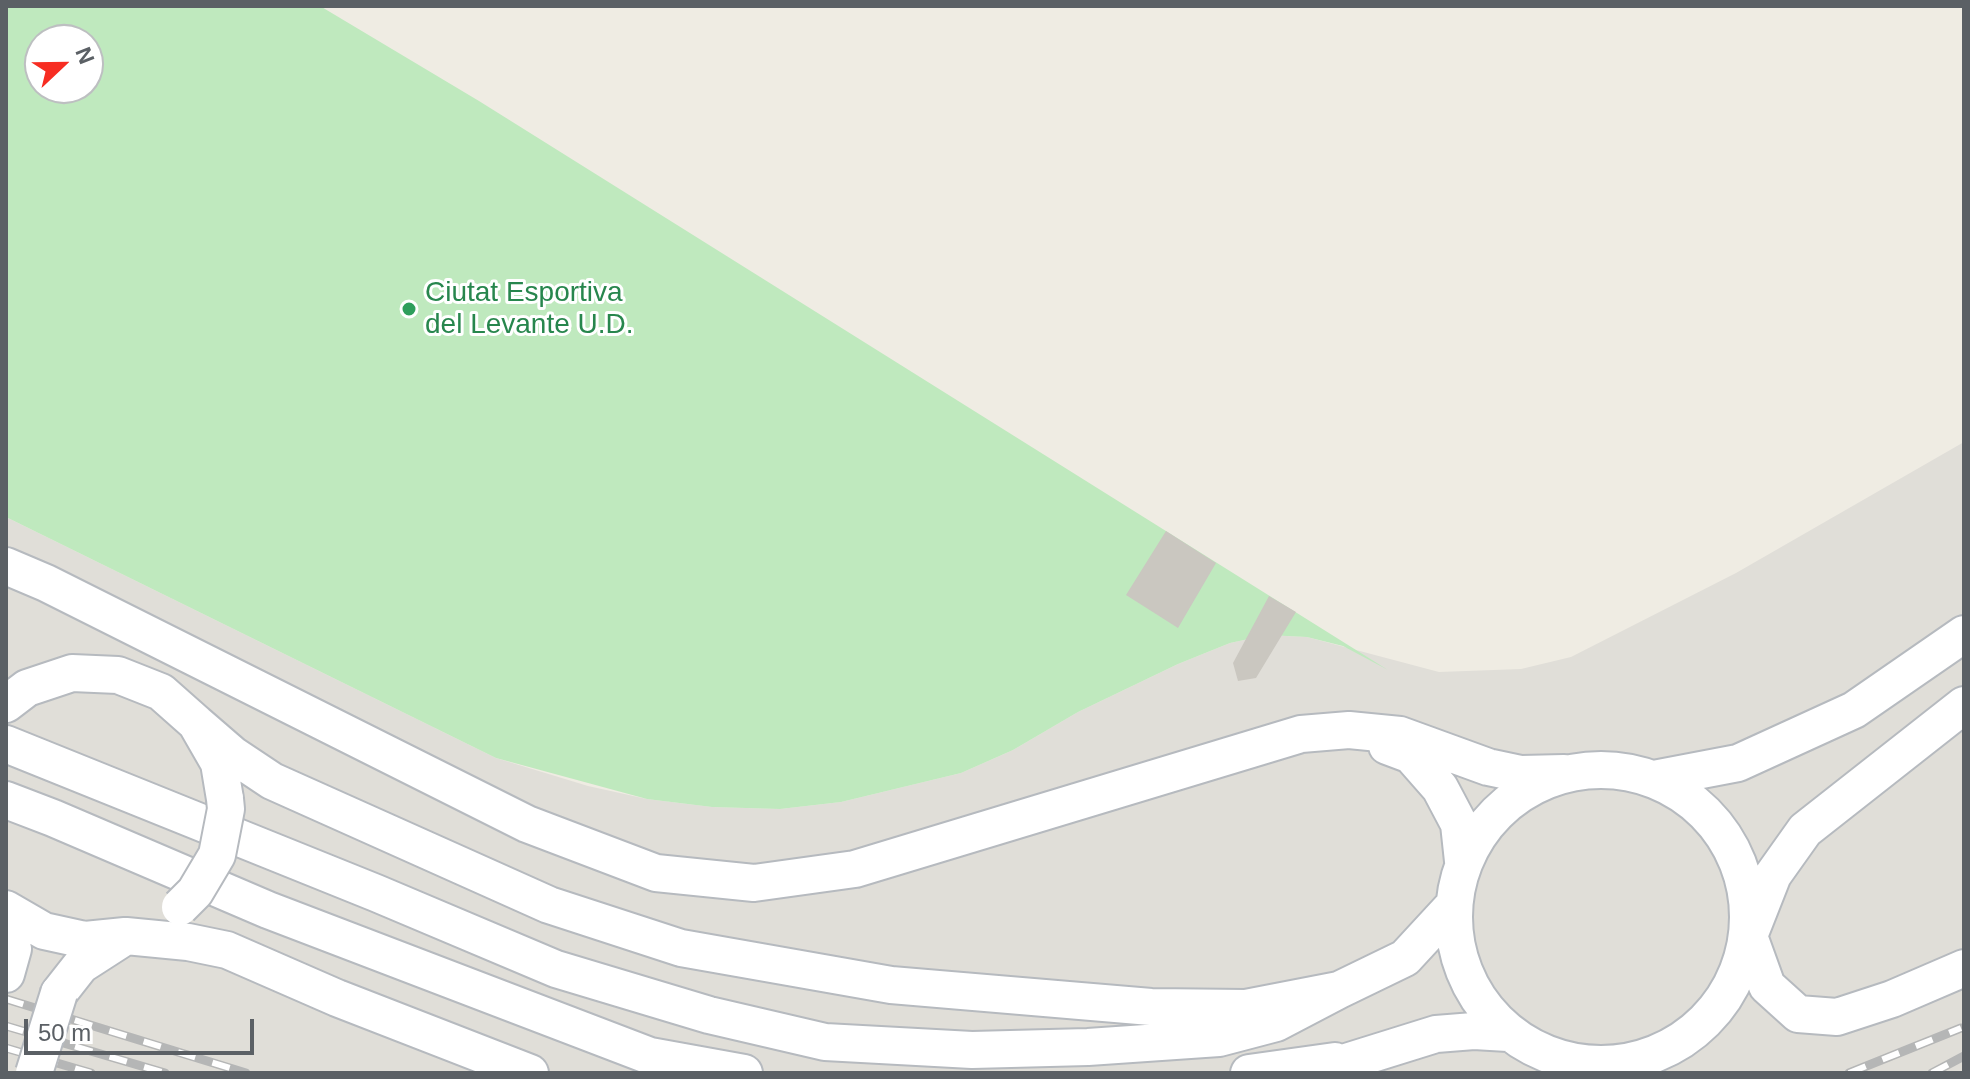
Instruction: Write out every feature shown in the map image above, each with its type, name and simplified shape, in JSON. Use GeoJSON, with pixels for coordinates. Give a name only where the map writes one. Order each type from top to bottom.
{"type":"FeatureCollection","features":[{"type":"Feature","properties":{"kind":"street"},"geometry":{"type":"LineString","coordinates":[[6,566],[46,583],[527,824],[656,873],[754,883],[855,869],[1301,734],[1349,730],[1400,735],[1488,767],[1521,774],[1609,769],[1654,779],[1694,802],[1728,841],[1747,889],[1749,936],[1767,986],[1798,1014],[1837,1017],[1892,999],[1964,968]]}},
{"type":"Feature","properties":{"kind":"street"},"geometry":{"type":"LineString","coordinates":[[1654,779],[1738,763],[1854,710],[1964,634]]}},
{"type":"Feature","properties":{"kind":"street"},"geometry":{"type":"LineString","coordinates":[[6,704],[27,688],[72,673]]}},
{"type":"Feature","properties":{"kind":"street"},"geometry":{"type":"LineString","coordinates":[[6,676],[27,678],[72,673],[118,675],[133,680],[161,692],[233,755],[272,781],[549,905],[681,948],[891,985],[1151,1007],[1246,1008],[1339,990]]}},
{"type":"Feature","properties":{"kind":"street"},"geometry":{"type":"LineString","coordinates":[[1349,730],[1411,755],[1440,788],[1459,824],[1463,861],[1453,906],[1456,951],[1471,988],[1508,1033],[1554,1059],[1604,1066],[1654,1057],[1698,1030],[1731,990],[1773,875],[1805,830],[1964,705]]}},
{"type":"Feature","properties":{"kind":"street"},"geometry":{"type":"LineString","coordinates":[[34,1073],[59,993],[81,965],[126,936],[172,913],[195,892],[217,855],[226,809],[225,799],[219,763],[196,723]]}},
{"type":"Feature","properties":{"kind":"street"},"geometry":{"type":"LineString","coordinates":[[6,744],[556,969],[709,1015],[825,1042],[972,1050],[1088,1047],[1219,1038],[1276,1023],[1405,958],[1453,906]]}},
{"type":"Feature","properties":{"kind":"street"},"geometry":{"type":"LineString","coordinates":[[1463,861],[1487,822],[1499,811],[1522,791],[1564,773]]}},
{"type":"Feature","properties":{"kind":"street"},"geometry":{"type":"LineString","coordinates":[[6,800],[268,910],[650,1056],[744,1073]]}},
{"type":"Feature","properties":{"kind":"street"},"geometry":{"type":"LineString","coordinates":[[6,909],[44,931],[85,940],[126,936],[188,942],[227,950],[337,998],[530,1073]]}},
{"type":"Feature","properties":{"kind":"street"},"geometry":{"type":"LineString","coordinates":[[6,923],[13,949],[6,974]]}},
{"type":"Feature","properties":{"kind":"street"},"geometry":{"type":"LineString","coordinates":[[1311,1073],[1436,1034],[1474,1031],[1508,1033]]}},
{"type":"Feature","properties":{"kind":"street"},"geometry":{"type":"LineString","coordinates":[[1249,1073],[1357,1058]]}},
{"type":"Feature","properties":{"kind":"shaded area"},"geometry":{"type":"Polygon","coordinates":[[[1964,442],[1964,1073],[6,1073],[6,517],[496,758],[588,786],[647,799],[712,807],[780,809],[841,802],[961,773],[1013,750],[1078,712],[1178,664],[1230,643],[1266,635],[1307,637],[1439,672],[1521,669],[1571,657],[1736,573],[1964,442]]]}},
{"type":"Feature","properties":{"kind":"green space","name":"Ciutat Esportiva del Levante U.D."},"geometry":{"type":"Polygon","coordinates":[[[6,6],[320,6],[479,101],[1388,670],[1343,646],[1307,637],[1267,635],[1230,643],[1078,712],[1013,750],[961,773],[841,802],[780,809],[712,807],[647,799],[496,758],[6,517],[6,6]]]}},
{"type":"Feature","properties":{"kind":"building"},"geometry":{"type":"Polygon","coordinates":[[[1166,531],[1216,563],[1178,628],[1126,595],[1166,531]]]}},
{"type":"Feature","properties":{"kind":"building"},"geometry":{"type":"Polygon","coordinates":[[[1269,596],[1296,612],[1256,678],[1238,681],[1233,663],[1269,596]]]}},
{"type":"Feature","properties":{"kind":"railway"},"geometry":{"type":"LineString","coordinates":[[6,999],[246,1073]]}},
{"type":"Feature","properties":{"kind":"railway"},"geometry":{"type":"LineString","coordinates":[[6,1026],[165,1073]]}},
{"type":"Feature","properties":{"kind":"railway"},"geometry":{"type":"LineString","coordinates":[[1849,1073],[1961,1028]]}},
{"type":"Feature","properties":{"kind":"railway"},"geometry":{"type":"LineString","coordinates":[[6,1048],[91,1073]]}},
{"type":"Feature","properties":{"kind":"railway"},"geometry":{"type":"LineString","coordinates":[[1932,1073],[1964,1056]]}},
{"type":"Feature","properties":{"kind":"place","name":"Ciutat Esportiva del Levante U.D."},"geometry":{"type":"Point","coordinates":[409,309]}}]}
